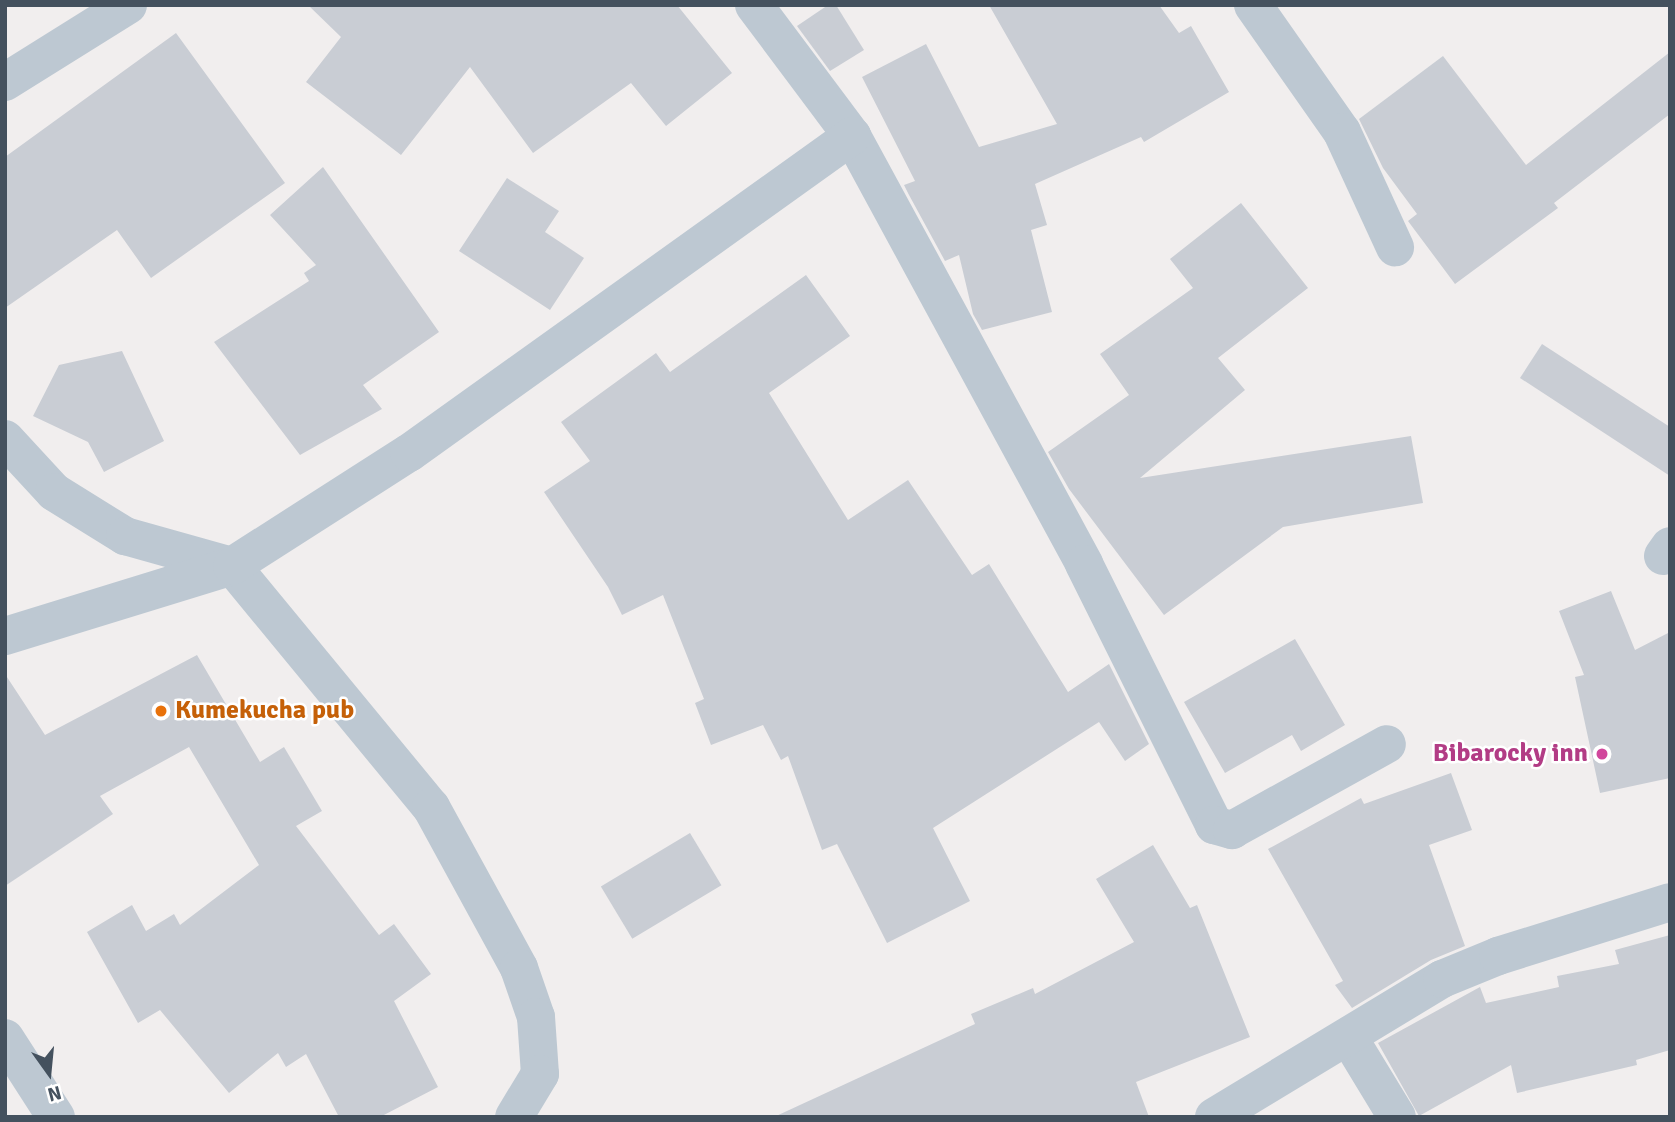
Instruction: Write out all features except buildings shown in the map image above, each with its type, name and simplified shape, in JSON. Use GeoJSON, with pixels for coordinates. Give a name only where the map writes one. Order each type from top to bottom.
{"type":"FeatureCollection","features":[{"type":"Feature","properties":{"kind":"street"},"geometry":{"type":"LineString","coordinates":[[5,82],[128,5]]}},
{"type":"Feature","properties":{"kind":"street"},"geometry":{"type":"LineString","coordinates":[[754,5],[852,136],[1084,564],[1214,825],[1232,830],[1387,744]]}},
{"type":"Feature","properties":{"kind":"street"},"geometry":{"type":"LineString","coordinates":[[1253,5],[1342,132],[1395,247]]}},
{"type":"Feature","properties":{"kind":"street"},"geometry":{"type":"LineString","coordinates":[[5,636],[232,566],[409,453],[852,136]]}},
{"type":"Feature","properties":{"kind":"street"},"geometry":{"type":"LineString","coordinates":[[5,439],[54,492],[125,536],[232,566],[431,807],[519,968],[536,1017],[540,1074],[514,1117]]}},
{"type":"Feature","properties":{"kind":"street"},"geometry":{"type":"LineString","coordinates":[[1214,1117],[1349,1038],[1442,979],[1498,956],[1670,902]]}},
{"type":"Feature","properties":{"kind":"street"},"geometry":{"type":"LineString","coordinates":[[5,1038],[55,1117]]}},
{"type":"Feature","properties":{"kind":"street"},"geometry":{"type":"LineString","coordinates":[[1349,1038],[1397,1117]]}},
{"type":"Feature","properties":{"kind":"place","name":"Kumekucha pub"},"geometry":{"type":"Point","coordinates":[161,711]}},
{"type":"Feature","properties":{"kind":"place","name":"Bibarocky inn"},"geometry":{"type":"Point","coordinates":[1602,754]}}]}
